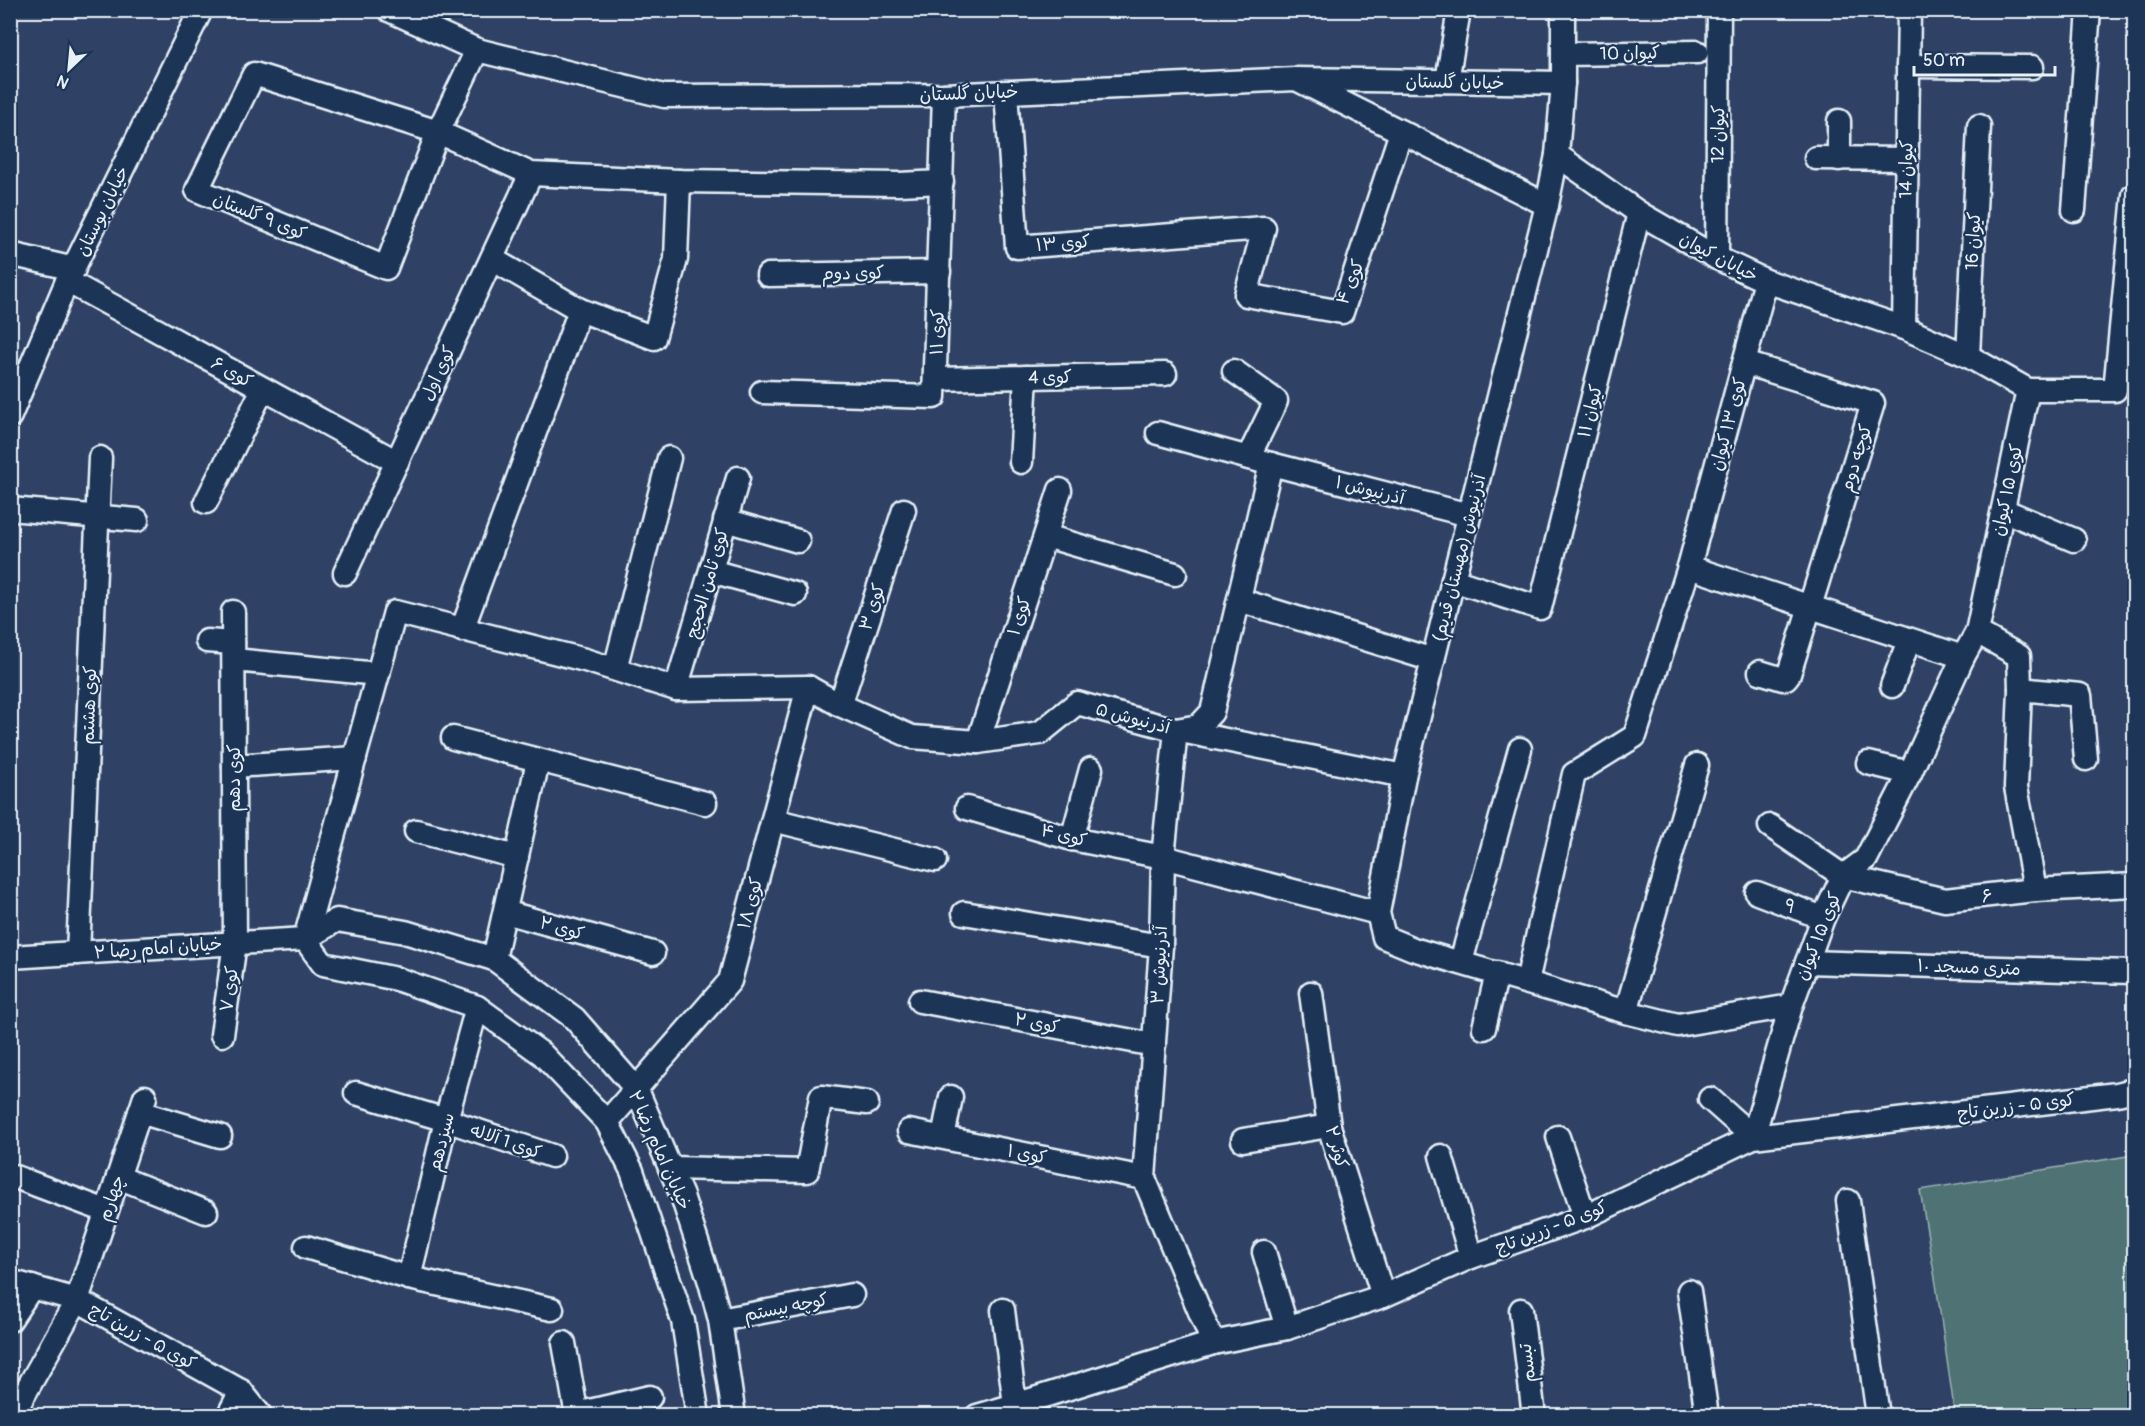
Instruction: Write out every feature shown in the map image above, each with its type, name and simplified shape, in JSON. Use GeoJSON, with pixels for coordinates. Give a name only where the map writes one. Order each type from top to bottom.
{"type":"FeatureCollection","features":[{"type":"Feature","properties":{"kind":"street","name":"خیابان بوستان"},"geometry":{"type":"LineString","coordinates":[[10,416],[70,275],[201,10]]}},
{"type":"Feature","properties":{"kind":"street","name":"خیابان گلستان"},"geometry":{"type":"LineString","coordinates":[[389,10],[477,50],[664,96],[944,95],[1295,79],[1563,83]]}},
{"type":"Feature","properties":{"kind":"street"},"geometry":{"type":"LineString","coordinates":[[1447,81],[1460,10]]}},
{"type":"Feature","properties":{"kind":"street"},"geometry":{"type":"LineString","coordinates":[[1557,155],[1563,83],[1563,10]]}},
{"type":"Feature","properties":{"kind":"street","name":"کیوان 12"},"geometry":{"type":"LineString","coordinates":[[1717,258],[1719,10]]}},
{"type":"Feature","properties":{"kind":"street","name":"کیوان 14"},"geometry":{"type":"LineString","coordinates":[[1904,328],[1909,10]]}},
{"type":"Feature","properties":{"kind":"street"},"geometry":{"type":"LineString","coordinates":[[2074,210],[2090,10]]}},
{"type":"Feature","properties":{"kind":"street","name":"کوی ۹ گلستان"},"geometry":{"type":"LineString","coordinates":[[477,50],[438,132],[386,268],[197,190],[254,74],[438,132],[531,174]]}},
{"type":"Feature","properties":{"kind":"street","name":"کیوان 10"},"geometry":{"type":"LineString","coordinates":[[1563,54],[1697,52]]}},
{"type":"Feature","properties":{"kind":"street"},"geometry":{"type":"LineString","coordinates":[[1908,66],[2032,67]]}},
{"type":"Feature","properties":{"kind":"street"},"geometry":{"type":"LineString","coordinates":[[1295,79],[1547,205]]}},
{"type":"Feature","properties":{"kind":"street","name":"کوی ۱۳"},"geometry":{"type":"LineString","coordinates":[[1006,92],[1017,247],[1264,228]]}},
{"type":"Feature","properties":{"kind":"street","name":"کوی ۱۱"},"geometry":{"type":"LineString","coordinates":[[762,392],[934,397],[944,95]]}},
{"type":"Feature","properties":{"kind":"street"},"geometry":{"type":"LineString","coordinates":[[1839,121],[1839,159]]}},
{"type":"Feature","properties":{"kind":"street","name":"کیوان 16"},"geometry":{"type":"LineString","coordinates":[[1968,356],[1979,126]]}},
{"type":"Feature","properties":{"kind":"street","name":"کوی ۴"},"geometry":{"type":"LineString","coordinates":[[1264,228],[1246,295],[1342,312],[1401,132]]}},
{"type":"Feature","properties":{"kind":"street","name":"خیابان کیوان"},"geometry":{"type":"LineString","coordinates":[[1557,155],[1639,213],[1717,258],[1766,281],[1904,328],[1968,356],[2028,390]]}},
{"type":"Feature","properties":{"kind":"street","name":"آذرنیوش (مهستان قدیم)"},"geometry":{"type":"LineString","coordinates":[[1378,913],[1404,776],[1547,205],[1557,155]]}},
{"type":"Feature","properties":{"kind":"street"},"geometry":{"type":"LineString","coordinates":[[1816,158],[1906,159]]}},
{"type":"Feature","properties":{"kind":"street"},"geometry":{"type":"LineString","coordinates":[[531,174],[679,182],[899,184],[942,182]]}},
{"type":"Feature","properties":{"kind":"street","name":"کوی اول"},"geometry":{"type":"LineString","coordinates":[[345,573],[531,174]]}},
{"type":"Feature","properties":{"kind":"street"},"geometry":{"type":"LineString","coordinates":[[492,259],[580,310],[654,338],[676,259],[679,182]]}},
{"type":"Feature","properties":{"kind":"street"},"geometry":{"type":"LineString","coordinates":[[2028,390],[2115,390],[2134,195]]}},
{"type":"Feature","properties":{"kind":"street","name":"کیوان ۱۱"},"geometry":{"type":"LineString","coordinates":[[1453,580],[1540,608],[1639,213]]}},
{"type":"Feature","properties":{"kind":"street","name":"کوی ۶"},"geometry":{"type":"LineString","coordinates":[[10,254],[70,275],[263,389],[397,462]]}},
{"type":"Feature","properties":{"kind":"street","name":"کوی دوم"},"geometry":{"type":"LineString","coordinates":[[768,275],[939,272]]}},
{"type":"Feature","properties":{"kind":"street","name":"کوی ۱۳ کیوان"},"geometry":{"type":"LineString","coordinates":[[1527,982],[1574,774],[1635,736],[1689,567],[1766,281]]}},
{"type":"Feature","properties":{"kind":"street"},"geometry":{"type":"LineString","coordinates":[[462,630],[580,310]]}},
{"type":"Feature","properties":{"kind":"street","name":"کوچه دوم"},"geometry":{"type":"LineString","coordinates":[[1745,363],[1873,403],[1810,607]]}},
{"type":"Feature","properties":{"kind":"street"},"geometry":{"type":"LineString","coordinates":[[1234,371],[1276,401],[1248,458]]}},
{"type":"Feature","properties":{"kind":"street","name":"کوی 4"},"geometry":{"type":"LineString","coordinates":[[935,379],[1165,374]]}},
{"type":"Feature","properties":{"kind":"street"},"geometry":{"type":"LineString","coordinates":[[1021,462],[1026,377]]}},
{"type":"Feature","properties":{"kind":"street"},"geometry":{"type":"LineString","coordinates":[[206,502],[263,389]]}},
{"type":"Feature","properties":{"kind":"street","name":"کوی ۱۵ کیوان"},"geometry":{"type":"LineString","coordinates":[[1753,1137],[1791,1006],[1823,918],[1842,876],[1866,859],[1977,632],[2028,390]]}},
{"type":"Feature","properties":{"kind":"street","name":"آذرنیوش ۱"},"geometry":{"type":"LineString","coordinates":[[1158,433],[1469,515]]}},
{"type":"Feature","properties":{"kind":"street","name":"کوی هشتم"},"geometry":{"type":"LineString","coordinates":[[78,953],[100,458]]}},
{"type":"Feature","properties":{"kind":"street"},"geometry":{"type":"LineString","coordinates":[[615,669],[669,458]]}},
{"type":"Feature","properties":{"kind":"street"},"geometry":{"type":"LineString","coordinates":[[1176,730],[1199,726],[1212,712],[1271,464]]}},
{"type":"Feature","properties":{"kind":"street","name":"کوی ثامن الحجج"},"geometry":{"type":"LineString","coordinates":[[676,689],[738,478]]}},
{"type":"Feature","properties":{"kind":"street","name":"کوی ۱"},"geometry":{"type":"LineString","coordinates":[[978,742],[1060,490]]}},
{"type":"Feature","properties":{"kind":"street"},"geometry":{"type":"LineString","coordinates":[[10,510],[137,520]]}},
{"type":"Feature","properties":{"kind":"street","name":"کوی ۳"},"geometry":{"type":"LineString","coordinates":[[840,705],[904,510]]}},
{"type":"Feature","properties":{"kind":"street"},"geometry":{"type":"LineString","coordinates":[[2003,510],[2074,540]]}},
{"type":"Feature","properties":{"kind":"street"},"geometry":{"type":"LineString","coordinates":[[725,520],[798,541]]}},
{"type":"Feature","properties":{"kind":"street"},"geometry":{"type":"LineString","coordinates":[[1046,536],[1175,574]]}},
{"type":"Feature","properties":{"kind":"street"},"geometry":{"type":"LineString","coordinates":[[1689,567],[1963,657]]}},
{"type":"Feature","properties":{"kind":"street"},"geometry":{"type":"LineString","coordinates":[[711,571],[795,594]]}},
{"type":"Feature","properties":{"kind":"street"},"geometry":{"type":"LineString","coordinates":[[1239,600],[1433,660]]}},
{"type":"Feature","properties":{"kind":"street"},"geometry":{"type":"LineString","coordinates":[[1760,672],[1786,678],[1810,607]]}},
{"type":"Feature","properties":{"kind":"street","name":"کوی دهم"},"geometry":{"type":"LineString","coordinates":[[233,612],[234,652],[224,708],[234,766],[235,943]]}},
{"type":"Feature","properties":{"kind":"street"},"geometry":{"type":"LineString","coordinates":[[305,939],[395,612],[615,669],[676,689],[808,687]]}},
{"type":"Feature","properties":{"kind":"street"},"geometry":{"type":"LineString","coordinates":[[1977,632],[2019,656],[2016,787],[2035,890]]}},
{"type":"Feature","properties":{"kind":"street"},"geometry":{"type":"LineString","coordinates":[[1892,686],[1910,640]]}},
{"type":"Feature","properties":{"kind":"street"},"geometry":{"type":"LineString","coordinates":[[207,641],[234,652],[378,674]]}},
{"type":"Feature","properties":{"kind":"street"},"geometry":{"type":"LineString","coordinates":[[2020,688],[2080,686],[2086,759]]}},
{"type":"Feature","properties":{"kind":"street","name":"آذرنیوش ۵"},"geometry":{"type":"LineString","coordinates":[[808,687],[840,705],[912,737],[978,742],[1040,733],[1077,703],[1176,730],[1404,776]]}},
{"type":"Feature","properties":{"kind":"street","name":"کوی ۱۸"},"geometry":{"type":"LineString","coordinates":[[607,1122],[730,981],[808,687]]}},
{"type":"Feature","properties":{"kind":"street","name":"آذرنیوش ۳"},"geometry":{"type":"LineString","coordinates":[[1176,730],[1163,857],[1161,946],[1144,1178],[1213,1343]]}},
{"type":"Feature","properties":{"kind":"street"},"geometry":{"type":"LineString","coordinates":[[453,738],[705,803]]}},
{"type":"Feature","properties":{"kind":"street"},"geometry":{"type":"LineString","coordinates":[[1461,962],[1521,749]]}},
{"type":"Feature","properties":{"kind":"street"},"geometry":{"type":"LineString","coordinates":[[234,766],[355,758]]}},
{"type":"Feature","properties":{"kind":"street"},"geometry":{"type":"LineString","coordinates":[[494,959],[538,761]]}},
{"type":"Feature","properties":{"kind":"street"},"geometry":{"type":"LineString","coordinates":[[1868,763],[1910,773]]}},
{"type":"Feature","properties":{"kind":"street"},"geometry":{"type":"LineString","coordinates":[[1626,1012],[1697,765]]}},
{"type":"Feature","properties":{"kind":"street"},"geometry":{"type":"LineString","coordinates":[[1072,838],[1091,769]]}},
{"type":"Feature","properties":{"kind":"street","name":"کوی ۴"},"geometry":{"type":"LineString","coordinates":[[967,808],[1072,838],[1163,857]]}},
{"type":"Feature","properties":{"kind":"street"},"geometry":{"type":"LineString","coordinates":[[772,820],[935,860]]}},
{"type":"Feature","properties":{"kind":"street"},"geometry":{"type":"LineString","coordinates":[[1770,826],[1842,876]]}},
{"type":"Feature","properties":{"kind":"street"},"geometry":{"type":"LineString","coordinates":[[416,831],[517,857]]}},
{"type":"Feature","properties":{"kind":"street"},"geometry":{"type":"LineString","coordinates":[[1163,857],[1378,913],[1383,937],[1413,949],[1626,1012],[1678,1025],[1791,1006]]}},
{"type":"Feature","properties":{"kind":"street","name":"۶"},"geometry":{"type":"LineString","coordinates":[[1842,876],[1945,900],[2035,890],[2134,885]]}},
{"type":"Feature","properties":{"kind":"street","name":"۹"},"geometry":{"type":"LineString","coordinates":[[1757,893],[1823,918]]}},
{"type":"Feature","properties":{"kind":"street","name":"کوی ۲"},"geometry":{"type":"LineString","coordinates":[[505,912],[653,953]]}},
{"type":"Feature","properties":{"kind":"street"},"geometry":{"type":"LineString","coordinates":[[964,913],[1161,946]]}},
{"type":"Feature","properties":{"kind":"street","name":"خیابان امام رضا ۲"},"geometry":{"type":"LineString","coordinates":[[10,957],[305,939],[337,920],[405,932],[494,959],[574,1018],[637,1090],[682,1196],[710,1282],[720,1320],[734,1416]]}},
{"type":"Feature","properties":{"kind":"street","name":"خیابان امام رضا ۲"},"geometry":{"type":"LineString","coordinates":[[305,939],[323,964],[397,979],[477,1007],[542,1054],[607,1122],[632,1171],[683,1321],[698,1416]]}},
{"type":"Feature","properties":{"kind":"street","name":"کوی ۷"},"geometry":{"type":"LineString","coordinates":[[222,1035],[235,943]]}},
{"type":"Feature","properties":{"kind":"street","name":"۱۰ متری مسجد"},"geometry":{"type":"LineString","coordinates":[[1807,962],[2130,972]]}},
{"type":"Feature","properties":{"kind":"street"},"geometry":{"type":"LineString","coordinates":[[1484,1028],[1497,973]]}},
{"type":"Feature","properties":{"kind":"street","name":"کوثر ۲"},"geometry":{"type":"LineString","coordinates":[[1311,993],[1329,1126],[1383,1296]]}},
{"type":"Feature","properties":{"kind":"street","name":"کوی ۲"},"geometry":{"type":"LineString","coordinates":[[920,1000],[1154,1045]]}},
{"type":"Feature","properties":{"kind":"street","name":"سیزدهم"},"geometry":{"type":"LineString","coordinates":[[409,1278],[446,1120],[477,1007]]}},
{"type":"Feature","properties":{"kind":"street","name":"کوی ۵ - زرین تاج"},"geometry":{"type":"LineString","coordinates":[[977,1416],[1213,1343],[1287,1328],[1383,1296],[1470,1257],[1585,1217],[1753,1137],[2134,1090]]}},
{"type":"Feature","properties":{"kind":"street","name":"کوی 1 آلاله"},"geometry":{"type":"LineString","coordinates":[[357,1093],[552,1156]]}},
{"type":"Feature","properties":{"kind":"street"},"geometry":{"type":"LineString","coordinates":[[943,1137],[951,1096]]}},
{"type":"Feature","properties":{"kind":"street"},"geometry":{"type":"LineString","coordinates":[[670,1167],[807,1171],[821,1097],[867,1103]]}},
{"type":"Feature","properties":{"kind":"street"},"geometry":{"type":"LineString","coordinates":[[1710,1099],[1753,1137]]}},
{"type":"Feature","properties":{"kind":"street","name":"چهارم"},"geometry":{"type":"LineString","coordinates":[[12,1416],[76,1300],[142,1105],[220,1136]]}},
{"type":"Feature","properties":{"kind":"street"},"geometry":{"type":"LineString","coordinates":[[1243,1140],[1329,1126]]}},
{"type":"Feature","properties":{"kind":"street","name":"کوی ۱"},"geometry":{"type":"LineString","coordinates":[[909,1131],[1144,1178]]}},
{"type":"Feature","properties":{"kind":"street"},"geometry":{"type":"LineString","coordinates":[[1558,1137],[1585,1217]]}},
{"type":"Feature","properties":{"kind":"street"},"geometry":{"type":"LineString","coordinates":[[1441,1156],[1470,1257]]}},
{"type":"Feature","properties":{"kind":"street"},"geometry":{"type":"LineString","coordinates":[[10,1175],[106,1211]]}},
{"type":"Feature","properties":{"kind":"street"},"geometry":{"type":"LineString","coordinates":[[118,1177],[206,1212]]}},
{"type":"Feature","properties":{"kind":"street"},"geometry":{"type":"LineString","coordinates":[[1848,1201],[1878,1416]]}},
{"type":"Feature","properties":{"kind":"street"},"geometry":{"type":"LineString","coordinates":[[306,1247],[409,1278],[552,1309]]}},
{"type":"Feature","properties":{"kind":"street"},"geometry":{"type":"LineString","coordinates":[[1264,1252],[1287,1328]]}},
{"type":"Feature","properties":{"kind":"street","name":"کوی ۵ - زرین تاج"},"geometry":{"type":"LineString","coordinates":[[10,1281],[76,1300],[241,1391],[261,1416]]}},
{"type":"Feature","properties":{"kind":"street"},"geometry":{"type":"LineString","coordinates":[[10,1320],[33,1287]]}},
{"type":"Feature","properties":{"kind":"street"},"geometry":{"type":"LineString","coordinates":[[1689,1291],[1707,1416]]}},
{"type":"Feature","properties":{"kind":"street","name":"کوچه بیستم"},"geometry":{"type":"LineString","coordinates":[[720,1320],[852,1294]]}},
{"type":"Feature","properties":{"kind":"street"},"geometry":{"type":"LineString","coordinates":[[1003,1310],[1016,1405]]}},
{"type":"Feature","properties":{"kind":"street","name":"تبسم"},"geometry":{"type":"LineString","coordinates":[[1521,1310],[1534,1416]]}},
{"type":"Feature","properties":{"kind":"street"},"geometry":{"type":"LineString","coordinates":[[564,1343],[577,1415],[650,1396]]}},
{"type":"Feature","properties":{"kind":"street"},"geometry":{"type":"LineString","coordinates":[[228,1416],[241,1391]]}},
{"type":"Feature","properties":{"kind":"green space"},"geometry":{"type":"Polygon","coordinates":[[[2134,1155],[2134,1415],[1955,1415],[1920,1190],[2134,1155]]]}}]}
